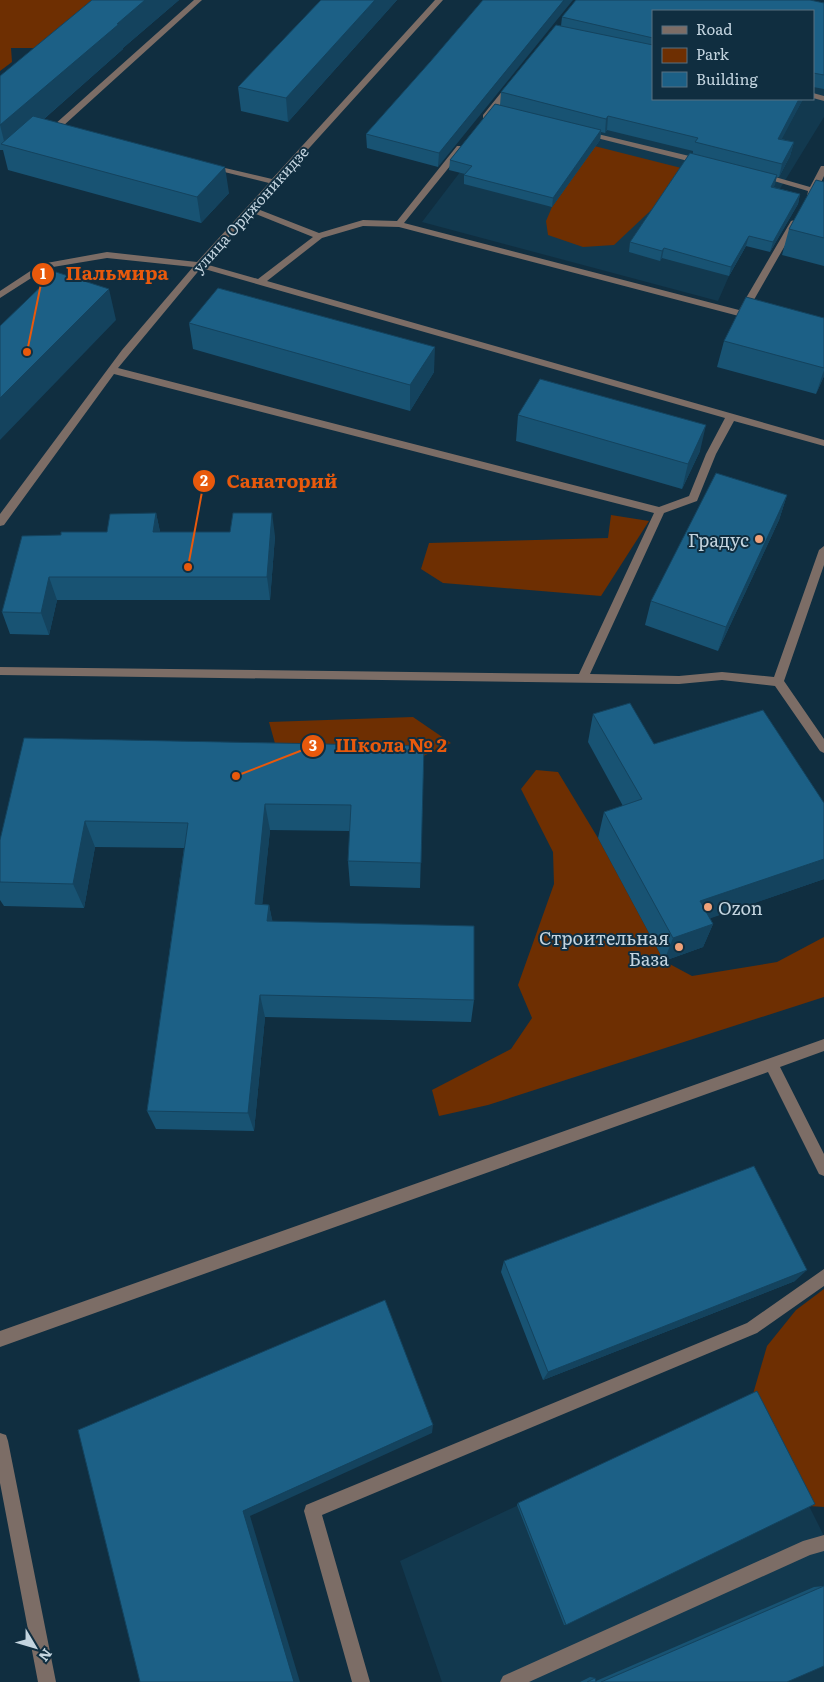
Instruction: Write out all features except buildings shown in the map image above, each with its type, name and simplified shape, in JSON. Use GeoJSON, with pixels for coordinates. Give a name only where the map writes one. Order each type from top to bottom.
{"type":"FeatureCollection","features":[{"type":"Feature","properties":{"kind":"street"},"geometry":{"type":"LineString","coordinates":[[76,131],[57,126],[198,0]]}},
{"type":"Feature","properties":{"kind":"street","name":"улица Орджоникидзе"},"geometry":{"type":"LineString","coordinates":[[0,522],[112,370],[199,265],[439,0]]}},
{"type":"Feature","properties":{"kind":"street"},"geometry":{"type":"LineString","coordinates":[[480,124],[517,78]]}},
{"type":"Feature","properties":{"kind":"street"},"geometry":{"type":"LineString","coordinates":[[493,108],[503,111]]}},
{"type":"Feature","properties":{"kind":"street"},"geometry":{"type":"LineString","coordinates":[[570,128],[716,165]]}},
{"type":"Feature","properties":{"kind":"street"},"geometry":{"type":"LineString","coordinates":[[399,224],[468,139]]}},
{"type":"Feature","properties":{"kind":"street"},"geometry":{"type":"LineString","coordinates":[[198,163],[274,182]]}},
{"type":"Feature","properties":{"kind":"street"},"geometry":{"type":"LineString","coordinates":[[742,314],[824,168]]}},
{"type":"Feature","properties":{"kind":"street"},"geometry":{"type":"LineString","coordinates":[[754,175],[824,193]]}},
{"type":"Feature","properties":{"kind":"street"},"geometry":{"type":"LineString","coordinates":[[250,210],[319,236]]}},
{"type":"Feature","properties":{"kind":"street"},"geometry":{"type":"LineString","coordinates":[[260,282],[319,236],[363,223],[399,224],[760,319]]}},
{"type":"Feature","properties":{"kind":"street"},"geometry":{"type":"LineString","coordinates":[[0,295],[44,266],[107,255],[199,265],[824,443]]}},
{"type":"Feature","properties":{"kind":"street"},"geometry":{"type":"LineString","coordinates":[[112,370],[660,511],[693,498],[711,454],[730,417]]}},
{"type":"Feature","properties":{"kind":"street"},"geometry":{"type":"LineString","coordinates":[[582,679],[660,511]]}},
{"type":"Feature","properties":{"kind":"street"},"geometry":{"type":"LineString","coordinates":[[778,682],[824,550]]}},
{"type":"Feature","properties":{"kind":"street"},"geometry":{"type":"LineString","coordinates":[[0,671],[679,680],[722,676],[778,682],[824,748]]}},
{"type":"Feature","properties":{"kind":"street"},"geometry":{"type":"LineString","coordinates":[[0,1339],[824,1045]]}},
{"type":"Feature","properties":{"kind":"street"},"geometry":{"type":"LineString","coordinates":[[771,1064],[824,1169]]}},
{"type":"Feature","properties":{"kind":"street"},"geometry":{"type":"LineString","coordinates":[[361,1682],[312,1511],[752,1328],[824,1277]]}},
{"type":"Feature","properties":{"kind":"street"},"geometry":{"type":"LineString","coordinates":[[0,1441],[47,1682]]}},
{"type":"Feature","properties":{"kind":"street"},"geometry":{"type":"LineString","coordinates":[[509,1682],[824,1543]]}},
{"type":"Feature","properties":{"kind":"shaded area"},"geometry":{"type":"Polygon","coordinates":[[[591,0],[787,0],[824,8],[824,117],[759,223],[729,276],[718,301],[422,222],[591,0]]]}},
{"type":"Feature","properties":{"kind":"shaded area"},"geometry":{"type":"Polygon","coordinates":[[[753,1394],[824,1536],[824,1682],[442,1682],[400,1561],[753,1394]]]}},
{"type":"Feature","properties":{"kind":"green space"},"geometry":{"type":"Polygon","coordinates":[[[0,0],[121,0],[52,48],[11,48],[12,62],[0,71],[0,0]]]}},
{"type":"Feature","properties":{"kind":"green space"},"geometry":{"type":"Polygon","coordinates":[[[523,128],[717,177],[664,198],[614,245],[583,247],[548,235],[546,221],[552,207],[580,167],[523,128]]]}},
{"type":"Feature","properties":{"kind":"green space"},"geometry":{"type":"Polygon","coordinates":[[[611,515],[649,521],[601,596],[443,583],[421,569],[429,543],[608,538],[611,515]]]}},
{"type":"Feature","properties":{"kind":"green space"},"geometry":{"type":"Polygon","coordinates":[[[413,717],[451,743],[413,761],[276,747],[269,722],[413,717]]]}},
{"type":"Feature","properties":{"kind":"green space"},"geometry":{"type":"Polygon","coordinates":[[[536,770],[558,772],[598,838],[664,961],[692,976],[777,962],[824,937],[824,997],[488,1105],[439,1116],[432,1090],[511,1049],[532,1018],[518,985],[554,884],[553,852],[521,789],[536,770]]]}},
{"type":"Feature","properties":{"kind":"green space"},"geometry":{"type":"Polygon","coordinates":[[[824,1289],[824,1507],[809,1506],[753,1394],[767,1346],[796,1310],[824,1289]]]}},
{"type":"Feature","properties":{"kind":"place","name":"Пальмира"},"geometry":{"type":"Point","coordinates":[27,352]}},
{"type":"Feature","properties":{"kind":"place","name":"Градус"},"geometry":{"type":"Point","coordinates":[759,539]}},
{"type":"Feature","properties":{"kind":"place","name":"Санаторий"},"geometry":{"type":"Point","coordinates":[188,567]}},
{"type":"Feature","properties":{"kind":"place","name":"Школа № 2"},"geometry":{"type":"Point","coordinates":[236,776]}},
{"type":"Feature","properties":{"kind":"place","name":"Ozon"},"geometry":{"type":"Point","coordinates":[708,907]}},
{"type":"Feature","properties":{"kind":"place","name":"Строительная База"},"geometry":{"type":"Point","coordinates":[679,947]}}]}
